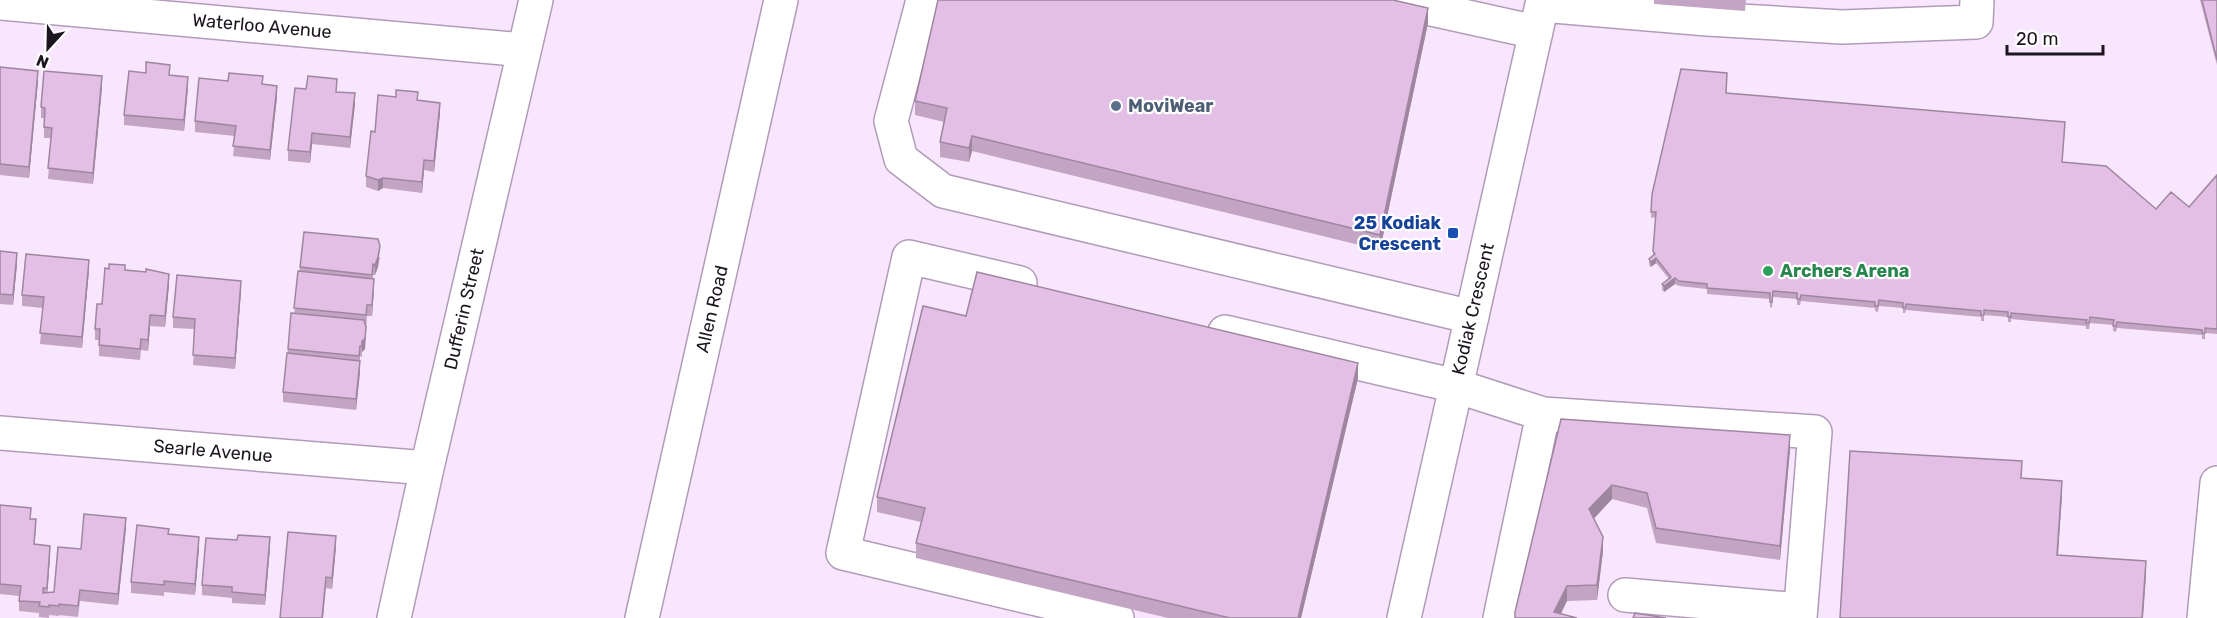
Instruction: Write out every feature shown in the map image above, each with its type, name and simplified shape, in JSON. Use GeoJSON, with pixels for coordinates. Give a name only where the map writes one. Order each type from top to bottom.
{"type":"FeatureCollection","features":[{"type":"Feature","properties":{"kind":"street","name":"Dufferin Street"},"geometry":{"type":"LineString","coordinates":[[394,618],[536,0]]}},
{"type":"Feature","properties":{"kind":"street","name":"Allen Road"},"geometry":{"type":"LineString","coordinates":[[642,618],[782,0]]}},
{"type":"Feature","properties":{"kind":"street"},"geometry":{"type":"LineString","coordinates":[[923,0],[891,121],[901,159],[944,191],[1472,317]]}},
{"type":"Feature","properties":{"kind":"street"},"geometry":{"type":"LineString","coordinates":[[1390,0],[1540,12],[1842,27],[1976,22],[1977,0]]}},
{"type":"Feature","properties":{"kind":"street","name":"Waterloo Avenue"},"geometry":{"type":"LineString","coordinates":[[0,3],[524,50]]}},
{"type":"Feature","properties":{"kind":"street","name":"Kodiak Crescent"},"geometry":{"type":"LineString","coordinates":[[1404,618],[1540,12]]}},
{"type":"Feature","properties":{"kind":"street"},"geometry":{"type":"LineString","coordinates":[[1047,289],[909,257],[843,553],[1117,618]]}},
{"type":"Feature","properties":{"kind":"street"},"geometry":{"type":"LineString","coordinates":[[1196,325],[1456,386],[1543,414],[1815,432],[1800,614],[1625,596]]}},
{"type":"Feature","properties":{"kind":"street"},"geometry":{"type":"LineString","coordinates":[[1500,618],[1543,414]]}},
{"type":"Feature","properties":{"kind":"street","name":"Searle Avenue"},"geometry":{"type":"LineString","coordinates":[[0,433],[427,468]]}},
{"type":"Feature","properties":{"kind":"street"},"geometry":{"type":"LineString","coordinates":[[2204,618],[2217,483]]}},
{"type":"Feature","properties":{"kind":"building"},"geometry":{"type":"Polygon","coordinates":[[[938,0],[1393,0],[1428,8],[1380,235],[972,136],[969,148],[940,142],[947,108],[915,101],[938,0]]]}},
{"type":"Feature","properties":{"kind":"building"},"geometry":{"type":"Polygon","coordinates":[[[2202,0],[2217,0],[2217,60],[2202,0]]]}},
{"type":"Feature","properties":{"kind":"building"},"geometry":{"type":"Polygon","coordinates":[[[146,62],[170,65],[169,75],[188,77],[184,120],[124,115],[129,71],[146,73],[146,62]]]}},
{"type":"Feature","properties":{"kind":"building"},"geometry":{"type":"Polygon","coordinates":[[[0,67],[38,71],[29,167],[0,164],[0,67]]]}},
{"type":"Feature","properties":{"kind":"building"},"geometry":{"type":"Polygon","coordinates":[[[1681,69],[1727,73],[1726,93],[2065,122],[2062,162],[2106,166],[2156,209],[2171,192],[2189,207],[2217,175],[2217,329],[2205,328],[2205,333],[2202,333],[2202,330],[2117,322],[2116,326],[2113,326],[2114,320],[2090,317],[2089,323],[2086,323],[2087,320],[2011,313],[2011,317],[2008,317],[2008,312],[1984,310],[1984,315],[1981,315],[1981,311],[1906,304],[1903,308],[1903,303],[1879,300],[1878,306],[1875,306],[1875,302],[1801,295],[1800,299],[1797,299],[1797,293],[1773,291],[1772,302],[1770,302],[1770,293],[1707,288],[1707,284],[1679,281],[1675,278],[1664,286],[1662,284],[1671,277],[1656,258],[1651,262],[1649,259],[1655,254],[1653,251],[1656,212],[1651,212],[1652,194],[1681,69]]]}},
{"type":"Feature","properties":{"kind":"building"},"geometry":{"type":"Polygon","coordinates":[[[44,71],[102,76],[93,173],[48,168],[52,128],[44,127],[45,108],[41,107],[44,71]]]}},
{"type":"Feature","properties":{"kind":"building"},"geometry":{"type":"Polygon","coordinates":[[[229,73],[263,76],[262,84],[277,86],[270,150],[233,146],[236,126],[195,121],[199,78],[228,81],[229,73]]]}},
{"type":"Feature","properties":{"kind":"building"},"geometry":{"type":"Polygon","coordinates":[[[308,76],[337,79],[336,92],[355,93],[350,137],[312,133],[310,152],[288,150],[295,88],[306,89],[308,76]]]}},
{"type":"Feature","properties":{"kind":"building"},"geometry":{"type":"Polygon","coordinates":[[[396,90],[418,92],[417,100],[440,103],[434,161],[424,160],[422,182],[383,178],[378,180],[366,176],[371,131],[375,132],[378,95],[396,97],[396,90]]]}},
{"type":"Feature","properties":{"kind":"building"},"geometry":{"type":"Polygon","coordinates":[[[304,232],[378,239],[380,246],[375,265],[373,264],[372,275],[300,267],[304,232]]]}},
{"type":"Feature","properties":{"kind":"building"},"geometry":{"type":"Polygon","coordinates":[[[0,251],[17,253],[13,295],[0,294],[0,251]]]}},
{"type":"Feature","properties":{"kind":"building"},"geometry":{"type":"Polygon","coordinates":[[[26,254],[89,260],[82,337],[40,333],[44,297],[22,295],[26,254]]]}},
{"type":"Feature","properties":{"kind":"building"},"geometry":{"type":"Polygon","coordinates":[[[109,264],[125,265],[125,270],[146,272],[146,269],[169,274],[165,316],[150,315],[148,340],[141,339],[140,349],[99,345],[100,329],[95,329],[97,304],[102,304],[105,268],[109,269],[109,264]]]}},
{"type":"Feature","properties":{"kind":"building"},"geometry":{"type":"Polygon","coordinates":[[[298,271],[374,279],[372,305],[367,305],[366,315],[294,308],[298,271]]]}},
{"type":"Feature","properties":{"kind":"building"},"geometry":{"type":"Polygon","coordinates":[[[977,272],[1358,363],[1298,618],[1230,618],[916,543],[925,508],[877,497],[923,306],[966,316],[977,272]]]}},
{"type":"Feature","properties":{"kind":"building"},"geometry":{"type":"Polygon","coordinates":[[[177,275],[241,281],[235,358],[193,355],[195,319],[173,317],[177,275]]]}},
{"type":"Feature","properties":{"kind":"building"},"geometry":{"type":"Polygon","coordinates":[[[291,313],[364,320],[365,339],[360,346],[359,356],[288,349],[291,313]]]}},
{"type":"Feature","properties":{"kind":"building"},"geometry":{"type":"Polygon","coordinates":[[[287,353],[360,361],[356,399],[283,392],[287,353]]]}},
{"type":"Feature","properties":{"kind":"building"},"geometry":{"type":"Polygon","coordinates":[[[1561,419],[1790,435],[1780,546],[1656,528],[1647,493],[1612,485],[1589,509],[1603,537],[1597,585],[1567,586],[1554,612],[1577,618],[1515,618],[1561,419]]]}},
{"type":"Feature","properties":{"kind":"building"},"geometry":{"type":"Polygon","coordinates":[[[1850,451],[2022,461],[2021,478],[2062,481],[2057,555],[2146,561],[2142,618],[1840,618],[1850,451]]]}},
{"type":"Feature","properties":{"kind":"building"},"geometry":{"type":"Polygon","coordinates":[[[0,505],[31,508],[30,519],[36,519],[34,544],[50,546],[47,588],[43,588],[43,593],[54,592],[58,547],[81,549],[84,514],[126,518],[118,594],[80,590],[78,606],[59,604],[59,606],[49,605],[49,607],[39,606],[40,602],[19,601],[21,586],[0,584],[0,505]]]}},
{"type":"Feature","properties":{"kind":"building"},"geometry":{"type":"Polygon","coordinates":[[[137,525],[169,529],[168,534],[199,537],[195,584],[164,581],[164,585],[131,582],[137,525]]]}},
{"type":"Feature","properties":{"kind":"building"},"geometry":{"type":"Polygon","coordinates":[[[288,532],[336,536],[332,578],[326,577],[322,618],[280,618],[288,532]]]}},
{"type":"Feature","properties":{"kind":"building"},"geometry":{"type":"Polygon","coordinates":[[[238,535],[270,537],[265,595],[232,592],[232,587],[202,585],[206,538],[237,540],[238,535]]]}},
{"type":"Feature","properties":{"kind":"building"},"geometry":{"type":"Polygon","coordinates":[[[1635,613],[1666,618],[1633,618],[1635,613]]]}},
{"type":"Feature","properties":{"kind":"place","name":"MoviWear"},"geometry":{"type":"Point","coordinates":[1116,106]}},
{"type":"Feature","properties":{"kind":"place","name":"25 Kodiak Crescent"},"geometry":{"type":"Point","coordinates":[1453,233]}},
{"type":"Feature","properties":{"kind":"place","name":"Archers Arena"},"geometry":{"type":"Point","coordinates":[1768,271]}}]}
